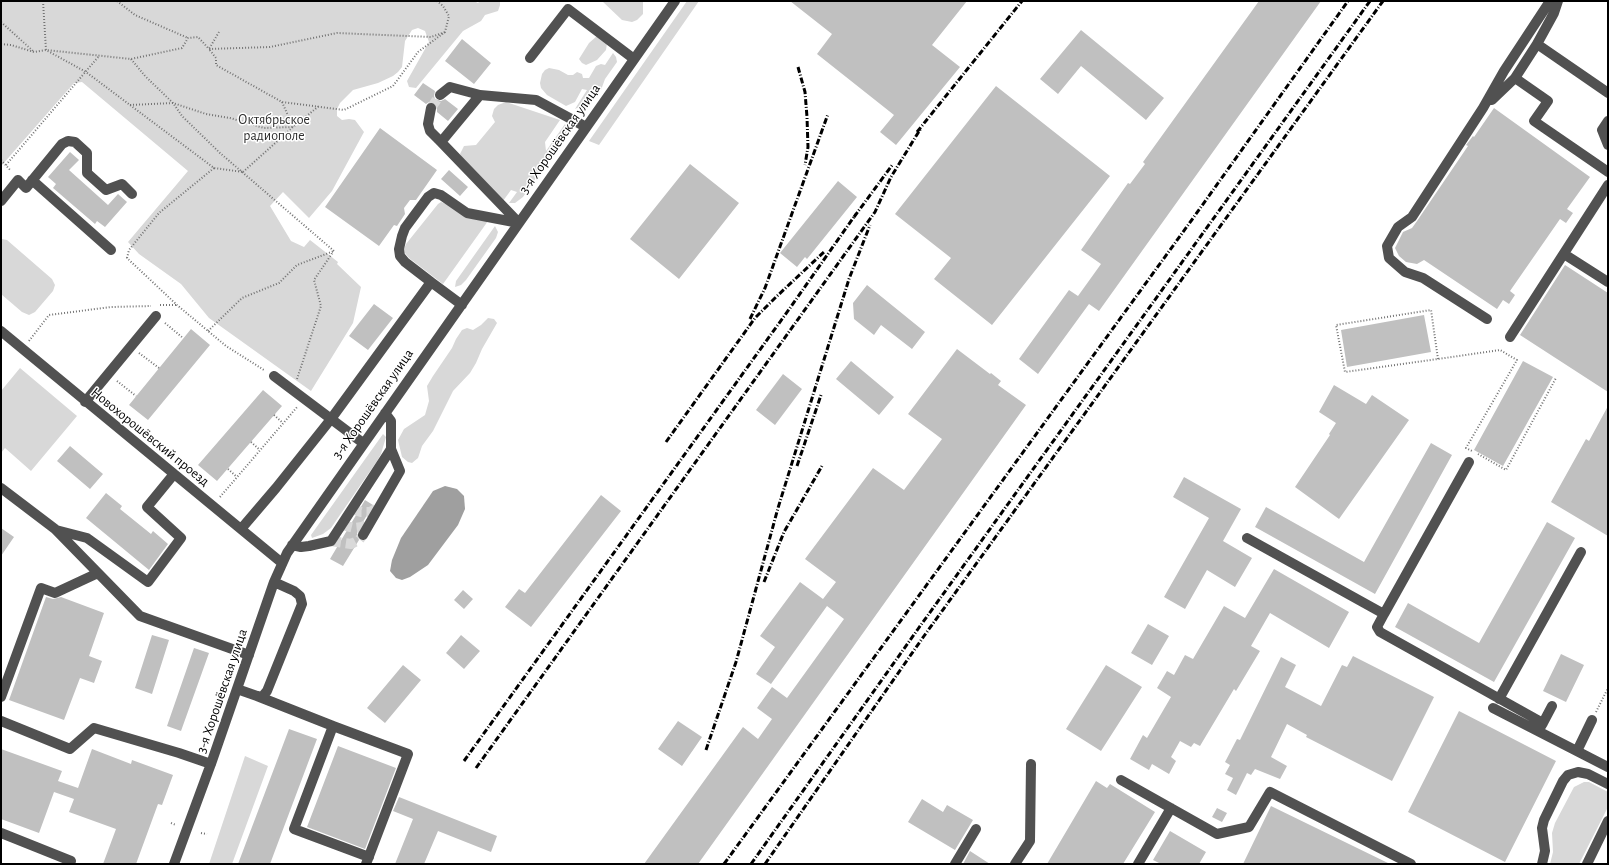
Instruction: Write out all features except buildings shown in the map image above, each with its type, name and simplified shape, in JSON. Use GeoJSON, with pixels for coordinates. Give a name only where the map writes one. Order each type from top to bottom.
{"type":"FeatureCollection","features":[{"type":"Feature","properties":{"kind":"street","name":"3-я Хорошёвская улица"},"geometry":{"type":"LineString","coordinates":[[174,864],[211,764],[274,582],[292,545],[675,1]]}},
{"type":"Feature","properties":{"kind":"street"},"geometry":{"type":"LineString","coordinates":[[1487,319],[1423,278],[1405,272],[1389,258],[1387,246],[1398,227],[1412,217],[1550,1]]}},
{"type":"Feature","properties":{"kind":"street"},"geometry":{"type":"LineString","coordinates":[[1483,108],[1515,78],[1537,44],[1554,13],[1558,1]]}},
{"type":"Feature","properties":{"kind":"street"},"geometry":{"type":"LineString","coordinates":[[530,58],[568,8],[634,59]]}},
{"type":"Feature","properties":{"kind":"street"},"geometry":{"type":"LineString","coordinates":[[1537,44],[1608,93]]}},
{"type":"Feature","properties":{"kind":"street"},"geometry":{"type":"LineString","coordinates":[[1515,78],[1548,100],[1534,121],[1608,172]]}},
{"type":"Feature","properties":{"kind":"street"},"geometry":{"type":"LineString","coordinates":[[440,96],[450,86],[480,95],[536,100],[586,127]]}},
{"type":"Feature","properties":{"kind":"street"},"geometry":{"type":"LineString","coordinates":[[441,142],[480,95]]}},
{"type":"Feature","properties":{"kind":"street"},"geometry":{"type":"LineString","coordinates":[[431,108],[428,124],[430,131],[519,223]]}},
{"type":"Feature","properties":{"kind":"street"},"geometry":{"type":"LineString","coordinates":[[1608,121],[1602,130],[1608,145]]}},
{"type":"Feature","properties":{"kind":"street"},"geometry":{"type":"LineString","coordinates":[[1,201],[18,180],[26,188],[62,144],[68,141],[75,142],[87,153],[87,173],[106,190],[122,184],[132,194]]}},
{"type":"Feature","properties":{"kind":"street"},"geometry":{"type":"LineString","coordinates":[[32,180],[111,250]]}},
{"type":"Feature","properties":{"kind":"street"},"geometry":{"type":"LineString","coordinates":[[1510,337],[1608,185]]}},
{"type":"Feature","properties":{"kind":"street"},"geometry":{"type":"LineString","coordinates":[[462,305],[405,262],[400,256],[402,236],[405,228],[428,197],[434,193],[441,195],[467,213],[519,223]]}},
{"type":"Feature","properties":{"kind":"street"},"geometry":{"type":"LineString","coordinates":[[1564,254],[1608,282]]}},
{"type":"Feature","properties":{"kind":"street"},"geometry":{"type":"LineString","coordinates":[[240,529],[276,488],[330,419],[431,282]]}},
{"type":"Feature","properties":{"kind":"street"},"geometry":{"type":"LineString","coordinates":[[85,402],[156,316]]}},
{"type":"Feature","properties":{"kind":"street","name":"Новохорошёвский проезд"},"geometry":{"type":"LineString","coordinates":[[1,331],[85,402],[282,563]]}},
{"type":"Feature","properties":{"kind":"street"},"geometry":{"type":"LineString","coordinates":[[274,376],[363,443]]}},
{"type":"Feature","properties":{"kind":"street"},"geometry":{"type":"LineString","coordinates":[[363,535],[400,472],[391,449],[391,421],[385,412]]}},
{"type":"Feature","properties":{"kind":"street"},"geometry":{"type":"LineString","coordinates":[[292,545],[301,547],[331,541],[391,449]]}},
{"type":"Feature","properties":{"kind":"street"},"geometry":{"type":"LineString","coordinates":[[1469,462],[1377,627],[1380,632],[1499,699],[1577,751],[1608,767]]}},
{"type":"Feature","properties":{"kind":"street"},"geometry":{"type":"LineString","coordinates":[[55,529],[87,538],[148,582],[181,538],[147,507],[174,474]]}},
{"type":"Feature","properties":{"kind":"street"},"geometry":{"type":"LineString","coordinates":[[1,488],[55,529],[140,616],[249,656]]}},
{"type":"Feature","properties":{"kind":"street"},"geometry":{"type":"LineString","coordinates":[[1247,538],[1384,614]]}},
{"type":"Feature","properties":{"kind":"street"},"geometry":{"type":"LineString","coordinates":[[1499,699],[1581,552]]}},
{"type":"Feature","properties":{"kind":"street"},"geometry":{"type":"LineString","coordinates":[[1,697],[41,588],[55,593],[98,572]]}},
{"type":"Feature","properties":{"kind":"street"},"geometry":{"type":"LineString","coordinates":[[257,696],[262,697],[267,691],[302,604],[300,596],[294,591],[274,582]]}},
{"type":"Feature","properties":{"kind":"street"},"geometry":{"type":"LineString","coordinates":[[237,689],[408,754],[368,860],[294,829],[333,726]]}},
{"type":"Feature","properties":{"kind":"street"},"geometry":{"type":"LineString","coordinates":[[1541,727],[1552,706]]}},
{"type":"Feature","properties":{"kind":"street"},"geometry":{"type":"LineString","coordinates":[[1493,708],[1541,727]]}},
{"type":"Feature","properties":{"kind":"street"},"geometry":{"type":"LineString","coordinates":[[1577,751],[1592,720]]}},
{"type":"Feature","properties":{"kind":"street"},"geometry":{"type":"LineString","coordinates":[[1,721],[70,749],[94,728],[211,764]]}},
{"type":"Feature","properties":{"kind":"street"},"geometry":{"type":"LineString","coordinates":[[1014,864],[1030,841],[1031,764]]}},
{"type":"Feature","properties":{"kind":"street"},"geometry":{"type":"LineString","coordinates":[[1542,864],[1545,851],[1542,828],[1544,820],[1563,781],[1568,775],[1578,772],[1588,774],[1608,784]]}},
{"type":"Feature","properties":{"kind":"street"},"geometry":{"type":"LineString","coordinates":[[1121,780],[1217,834],[1249,827],[1270,792],[1411,864]]}},
{"type":"Feature","properties":{"kind":"street"},"geometry":{"type":"LineString","coordinates":[[1138,864],[1171,808]]}},
{"type":"Feature","properties":{"kind":"street"},"geometry":{"type":"LineString","coordinates":[[1587,864],[1608,821]]}},
{"type":"Feature","properties":{"kind":"street"},"geometry":{"type":"LineString","coordinates":[[955,864],[976,830]]}},
{"type":"Feature","properties":{"kind":"street"},"geometry":{"type":"LineString","coordinates":[[1,833],[71,861],[70,864]]}},
{"type":"Feature","properties":{"kind":"path"},"geometry":{"type":"LineString","coordinates":[[43,1],[46,50]]}},
{"type":"Feature","properties":{"kind":"path"},"geometry":{"type":"LineString","coordinates":[[117,1],[135,15],[188,38],[198,37],[216,58],[216,65],[282,102],[344,110],[393,86],[418,52],[445,32],[449,16],[443,6],[437,1]]}},
{"type":"Feature","properties":{"kind":"path"},"geometry":{"type":"LineString","coordinates":[[1,22],[34,52]]}},
{"type":"Feature","properties":{"kind":"path"},"geometry":{"type":"LineString","coordinates":[[209,49],[219,32]]}},
{"type":"Feature","properties":{"kind":"path"},"geometry":{"type":"LineString","coordinates":[[209,49],[270,47],[337,33],[431,37],[445,32]]}},
{"type":"Feature","properties":{"kind":"path"},"geometry":{"type":"LineString","coordinates":[[1,44],[11,45],[34,52],[46,50],[131,59],[182,48],[188,38]]}},
{"type":"Feature","properties":{"kind":"path"},"geometry":{"type":"LineString","coordinates":[[46,50],[86,72],[214,168],[243,172],[319,106]]}},
{"type":"Feature","properties":{"kind":"path"},"geometry":{"type":"LineString","coordinates":[[6,165],[99,56]]}},
{"type":"Feature","properties":{"kind":"path"},"geometry":{"type":"LineString","coordinates":[[131,59],[145,76],[173,103],[182,116],[220,154],[334,251]]}},
{"type":"Feature","properties":{"kind":"path"},"geometry":{"type":"LineString","coordinates":[[282,102],[293,127]]}},
{"type":"Feature","properties":{"kind":"path"},"geometry":{"type":"LineString","coordinates":[[128,105],[173,103],[206,114],[230,118],[264,128],[293,127]]}},
{"type":"Feature","properties":{"kind":"path"},"geometry":{"type":"LineString","coordinates":[[1,160],[18,180]]}},
{"type":"Feature","properties":{"kind":"path"},"geometry":{"type":"LineString","coordinates":[[214,168],[159,213],[129,250],[127,258],[177,305],[226,346],[274,376]]}},
{"type":"Feature","properties":{"kind":"path"},"geometry":{"type":"LineString","coordinates":[[208,331],[242,298],[279,283],[297,265],[334,251]]}},
{"type":"Feature","properties":{"kind":"path"},"geometry":{"type":"LineString","coordinates":[[294,391],[321,306],[314,280],[334,251]]}},
{"type":"Feature","properties":{"kind":"path"},"geometry":{"type":"LineString","coordinates":[[23,350],[49,315],[111,307],[177,305]]}},
{"type":"Feature","properties":{"kind":"path"},"geometry":{"type":"LineString","coordinates":[[1438,359],[1431,310],[1336,325],[1345,372],[1438,359],[1500,350],[1516,360],[1466,448],[1506,470],[1556,378]]}},
{"type":"Feature","properties":{"kind":"path"},"geometry":{"type":"LineString","coordinates":[[156,316],[183,338]]}},
{"type":"Feature","properties":{"kind":"path"},"geometry":{"type":"LineString","coordinates":[[131,347],[159,368]]}},
{"type":"Feature","properties":{"kind":"path"},"geometry":{"type":"LineString","coordinates":[[108,374],[136,396]]}},
{"type":"Feature","properties":{"kind":"path"},"geometry":{"type":"LineString","coordinates":[[213,506],[304,399]]}},
{"type":"Feature","properties":{"kind":"path"},"geometry":{"type":"LineString","coordinates":[[274,415],[283,423]]}},
{"type":"Feature","properties":{"kind":"path"},"geometry":{"type":"LineString","coordinates":[[251,442],[260,450]]}},
{"type":"Feature","properties":{"kind":"path"},"geometry":{"type":"LineString","coordinates":[[228,469],[237,477]]}},
{"type":"Feature","properties":{"kind":"path"},"geometry":{"type":"LineString","coordinates":[[1592,720],[1608,688]]}},
{"type":"Feature","properties":{"kind":"path"},"geometry":{"type":"LineString","coordinates":[[171,823],[176,825]]}},
{"type":"Feature","properties":{"kind":"path"},"geometry":{"type":"LineString","coordinates":[[201,833],[207,834]]}},
{"type":"Feature","properties":{"kind":"green space","name":"Октябрьское радиополе"},"geometry":{"type":"Polygon","coordinates":[[[1,1],[474,1],[478,3],[480,1],[500,1],[500,5],[498,11],[485,15],[481,21],[463,31],[416,88],[409,87],[407,81],[429,42],[425,31],[418,28],[412,30],[405,41],[402,67],[398,72],[378,83],[353,90],[340,103],[337,109],[337,116],[342,120],[355,120],[364,132],[332,191],[309,218],[283,192],[270,206],[291,241],[304,247],[310,240],[338,262],[337,264],[361,287],[353,323],[311,391],[209,318],[181,284],[139,254],[128,242],[188,171],[82,82],[74,83],[2,165],[1,1]]]}},
{"type":"Feature","properties":{"kind":"green space"},"geometry":{"type":"Polygon","coordinates":[[[602,1],[643,1],[643,14],[637,20],[632,22],[622,20],[602,1]]]}},
{"type":"Feature","properties":{"kind":"green space"},"geometry":{"type":"Polygon","coordinates":[[[687,1],[699,1],[599,145],[589,141],[687,1]]]}},
{"type":"Feature","properties":{"kind":"green space"},"geometry":{"type":"Polygon","coordinates":[[[597,36],[607,43],[606,50],[597,60],[586,65],[579,59],[589,43],[597,36]]]}},
{"type":"Feature","properties":{"kind":"green space"},"geometry":{"type":"Polygon","coordinates":[[[613,53],[617,62],[605,79],[601,90],[596,91],[581,106],[575,109],[587,90],[582,89],[575,102],[566,106],[547,95],[541,88],[540,83],[542,74],[549,68],[559,70],[568,75],[573,75],[577,72],[582,74],[583,78],[589,78],[596,66],[601,64],[605,65],[613,53]]]}},
{"type":"Feature","properties":{"kind":"green space"},"geometry":{"type":"Polygon","coordinates":[[[506,102],[560,120],[545,142],[546,151],[565,124],[568,129],[523,197],[515,203],[509,203],[517,192],[511,190],[503,201],[461,157],[460,154],[464,146],[476,145],[495,122],[492,116],[494,109],[498,105],[506,102]]]}},
{"type":"Feature","properties":{"kind":"green space"},"geometry":{"type":"Polygon","coordinates":[[[441,202],[488,221],[443,284],[409,258],[404,249],[406,244],[441,202]]]}},
{"type":"Feature","properties":{"kind":"green space"},"geometry":{"type":"Polygon","coordinates":[[[495,226],[498,232],[496,238],[466,280],[461,285],[455,287],[456,281],[495,226]]]}},
{"type":"Feature","properties":{"kind":"green space"},"geometry":{"type":"Polygon","coordinates":[[[2,239],[7,240],[52,279],[55,285],[53,291],[35,312],[29,315],[22,312],[1,294],[2,239]]]}},
{"type":"Feature","properties":{"kind":"green space"},"geometry":{"type":"Polygon","coordinates":[[[488,318],[494,319],[497,323],[476,363],[470,373],[453,391],[433,431],[422,446],[418,458],[412,463],[408,462],[402,457],[398,440],[404,429],[425,415],[429,401],[427,386],[462,330],[467,328],[473,330],[488,318]]]}},
{"type":"Feature","properties":{"kind":"green space"},"geometry":{"type":"Polygon","coordinates":[[[20,368],[77,416],[31,471],[5,448],[1,453],[1,391],[20,368]]]}},
{"type":"Feature","properties":{"kind":"green space"},"geometry":{"type":"Polygon","coordinates":[[[383,434],[386,437],[381,454],[377,461],[331,528],[323,534],[312,538],[311,535],[383,434]]]}},
{"type":"Feature","properties":{"kind":"green space"},"geometry":{"type":"Polygon","coordinates":[[[245,756],[268,766],[232,864],[209,864],[245,756]]]}},
{"type":"Feature","properties":{"kind":"green space"},"geometry":{"type":"Polygon","coordinates":[[[1584,782],[1589,782],[1608,792],[1608,807],[1579,864],[1550,864],[1553,852],[1552,833],[1555,823],[1574,787],[1584,782]]]}},
{"type":"Feature","properties":{"kind":"shaded area"},"geometry":{"type":"Polygon","coordinates":[[[445,486],[457,489],[464,496],[465,509],[458,525],[428,565],[410,577],[402,580],[396,578],[390,571],[392,560],[401,538],[433,491],[445,486]]]}},
{"type":"Feature","properties":{"kind":"tunnel"},"geometry":{"type":"LineString","coordinates":[[431,108],[440,95]]}},
{"type":"Feature","properties":{"kind":"tunnel"},"geometry":{"type":"LineString","coordinates":[[352,509],[361,512],[370,512],[379,507]]}},
{"type":"Feature","properties":{"kind":"tunnel"},"geometry":{"type":"LineString","coordinates":[[342,525],[354,528],[362,527],[371,522]]}},
{"type":"Feature","properties":{"kind":"tunnel"},"geometry":{"type":"LineString","coordinates":[[331,541],[351,544],[359,540],[363,535]]}},
{"type":"Feature","properties":{"kind":"railway"},"geometry":{"type":"LineString","coordinates":[[917,132],[1022,1]]}},
{"type":"Feature","properties":{"kind":"railway"},"geometry":{"type":"LineString","coordinates":[[724,864],[1191,221],[1348,1]]}},
{"type":"Feature","properties":{"kind":"railway"},"geometry":{"type":"LineString","coordinates":[[751,864],[918,629],[1370,1]]}},
{"type":"Feature","properties":{"kind":"railway"},"geometry":{"type":"LineString","coordinates":[[765,864],[924,636],[1383,1]]}},
{"type":"Feature","properties":{"kind":"railway"},"geometry":{"type":"LineString","coordinates":[[798,67],[805,92],[807,117],[808,147],[805,165]]}},
{"type":"Feature","properties":{"kind":"railway"},"geometry":{"type":"LineString","coordinates":[[750,319],[765,288],[828,114]]}},
{"type":"Feature","properties":{"kind":"railway"},"geometry":{"type":"LineString","coordinates":[[476,768],[875,212],[891,177],[921,128]]}},
{"type":"Feature","properties":{"kind":"railway"},"geometry":{"type":"LineString","coordinates":[[854,217],[893,164]]}},
{"type":"Feature","properties":{"kind":"railway"},"geometry":{"type":"LineString","coordinates":[[464,761],[856,214]]}},
{"type":"Feature","properties":{"kind":"railway"},"geometry":{"type":"LineString","coordinates":[[706,750],[736,662],[778,508],[849,279],[870,225]]}},
{"type":"Feature","properties":{"kind":"railway"},"geometry":{"type":"LineString","coordinates":[[666,442],[755,318],[825,251]]}},
{"type":"Feature","properties":{"kind":"railway"},"geometry":{"type":"LineString","coordinates":[[797,466],[821,395]]}},
{"type":"Feature","properties":{"kind":"railway"},"geometry":{"type":"LineString","coordinates":[[764,582],[784,532],[822,466]]}}]}
